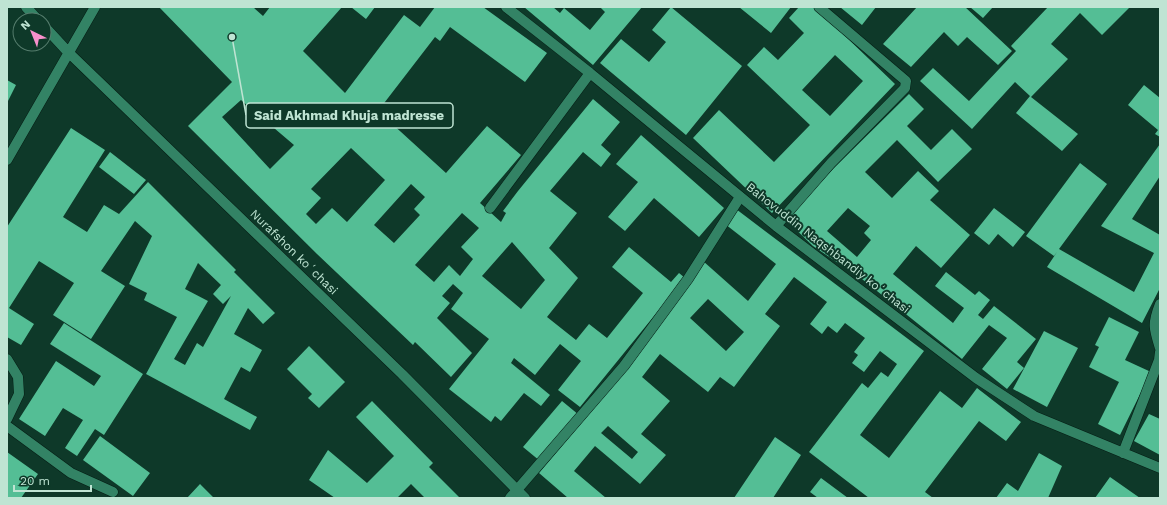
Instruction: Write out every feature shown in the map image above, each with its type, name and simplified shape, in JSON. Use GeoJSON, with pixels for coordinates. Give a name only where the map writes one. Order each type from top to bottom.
{"type":"FeatureCollection","features":[{"type":"Feature","properties":{"kind":"street"},"geometry":{"type":"LineString","coordinates":[[7,160],[95,7]]}},
{"type":"Feature","properties":{"kind":"street","name":"Bahovuddin Naqshbandiy koʻchasi"},"geometry":{"type":"LineString","coordinates":[[506,7],[590,73],[776,226],[976,378],[1034,416],[1160,468]]}},
{"type":"Feature","properties":{"kind":"street"},"geometry":{"type":"LineString","coordinates":[[776,226],[832,163],[905,88],[906,82],[819,7]]}},
{"type":"Feature","properties":{"kind":"street","name":"Nurafshon koʻchasi"},"geometry":{"type":"LineString","coordinates":[[52,35],[68,52],[402,374],[517,496]]}},
{"type":"Feature","properties":{"kind":"street"},"geometry":{"type":"LineString","coordinates":[[490,208],[590,73]]}},
{"type":"Feature","properties":{"kind":"street"},"geometry":{"type":"LineString","coordinates":[[517,496],[624,366],[659,320],[688,279],[740,197]]}},
{"type":"Feature","properties":{"kind":"street"},"geometry":{"type":"LineString","coordinates":[[1160,304],[1154,320],[1154,328],[1160,348]]}},
{"type":"Feature","properties":{"kind":"street"},"geometry":{"type":"LineString","coordinates":[[1123,453],[1159,360],[1160,352]]}},
{"type":"Feature","properties":{"kind":"street"},"geometry":{"type":"LineString","coordinates":[[7,359],[18,377],[19,394],[7,419]]}},
{"type":"Feature","properties":{"kind":"street"},"geometry":{"type":"LineString","coordinates":[[7,426],[71,474],[113,492]]}},
{"type":"Feature","properties":{"kind":"building"},"geometry":{"type":"Polygon","coordinates":[[[159,7],[253,7],[263,16],[270,7],[342,7],[303,51],[345,93],[404,15],[420,27],[435,7],[483,7],[547,53],[525,82],[450,27],[440,41],[435,37],[378,111],[446,173],[487,126],[521,155],[480,203],[501,222],[506,213],[503,211],[593,99],[620,122],[601,145],[611,154],[601,167],[583,152],[550,191],[577,213],[549,248],[578,278],[547,317],[576,340],[589,324],[607,338],[643,293],[612,267],[629,247],[671,282],[679,273],[685,278],[580,407],[558,390],[581,361],[560,344],[535,375],[514,358],[511,363],[550,395],[541,406],[524,393],[501,421],[495,416],[491,422],[449,389],[489,339],[451,309],[463,293],[453,284],[442,296],[450,303],[437,318],[472,353],[451,377],[415,342],[413,345],[317,254],[188,126],[232,82],[159,7]],[[241,100],[222,117],[270,169],[294,145],[241,100]],[[351,148],[311,189],[321,198],[306,214],[316,224],[332,208],[347,222],[385,180],[351,148]],[[411,184],[374,225],[394,243],[420,215],[414,209],[425,197],[411,184]],[[462,213],[415,265],[434,282],[449,265],[460,276],[473,259],[461,247],[479,228],[462,213]],[[512,242],[482,276],[521,309],[545,280],[512,242]]]}},
{"type":"Feature","properties":{"kind":"building"},"geometry":{"type":"Polygon","coordinates":[[[351,7],[375,7],[366,19],[351,7]]]}},
{"type":"Feature","properties":{"kind":"building"},"geometry":{"type":"Polygon","coordinates":[[[524,7],[553,7],[560,13],[564,8],[590,30],[605,12],[600,7],[642,7],[593,65],[524,7]]]}},
{"type":"Feature","properties":{"kind":"building"},"geometry":{"type":"Polygon","coordinates":[[[671,7],[742,66],[686,135],[600,63],[621,39],[649,62],[666,42],[652,30],[671,7]]]}},
{"type":"Feature","properties":{"kind":"building"},"geometry":{"type":"Polygon","coordinates":[[[739,7],[791,7],[771,33],[739,7]]]}},
{"type":"Feature","properties":{"kind":"building"},"geometry":{"type":"Polygon","coordinates":[[[799,7],[815,7],[895,84],[772,213],[693,138],[719,110],[774,162],[810,125],[747,65],[764,47],[778,60],[804,33],[789,18],[799,7]],[[835,55],[802,90],[830,116],[863,81],[835,55]]]}},
{"type":"Feature","properties":{"kind":"building"},"geometry":{"type":"Polygon","coordinates":[[[840,7],[876,7],[862,25],[840,7]]]}},
{"type":"Feature","properties":{"kind":"building"},"geometry":{"type":"Polygon","coordinates":[[[917,7],[965,7],[1012,51],[998,65],[967,37],[958,46],[944,32],[911,67],[883,44],[917,7]]]}},
{"type":"Feature","properties":{"kind":"building"},"geometry":{"type":"Polygon","coordinates":[[[970,7],[993,7],[983,18],[970,7]]]}},
{"type":"Feature","properties":{"kind":"building"},"geometry":{"type":"Polygon","coordinates":[[[1048,7],[1130,7],[1102,35],[1080,13],[1051,44],[1068,59],[1031,97],[1078,134],[1062,151],[1016,113],[1030,96],[1015,82],[972,129],[920,81],[933,68],[969,101],[1016,51],[1011,46],[1048,7]]]}},
{"type":"Feature","properties":{"kind":"building"},"geometry":{"type":"Polygon","coordinates":[[[7,80],[16,85],[7,103],[7,80]]]}},
{"type":"Feature","properties":{"kind":"building"},"geometry":{"type":"Polygon","coordinates":[[[1144,85],[1160,98],[1160,137],[1155,134],[1158,130],[1128,105],[1144,85]]]}},
{"type":"Feature","properties":{"kind":"building"},"geometry":{"type":"Polygon","coordinates":[[[909,94],[924,109],[907,126],[931,150],[952,129],[972,149],[938,182],[897,140],[865,172],[892,198],[918,171],[939,191],[930,200],[970,235],[941,268],[916,246],[893,274],[953,323],[964,308],[935,286],[946,272],[975,295],[979,291],[990,300],[978,315],[983,319],[994,306],[1036,339],[1017,362],[1024,368],[1007,389],[982,369],[1007,338],[989,325],[962,359],[862,279],[813,246],[786,220],[834,168],[909,94]],[[848,208],[827,231],[857,257],[871,240],[864,233],[870,226],[848,208]]]}},
{"type":"Feature","properties":{"kind":"building"},"geometry":{"type":"Polygon","coordinates":[[[71,128],[105,150],[63,217],[87,232],[104,205],[119,214],[148,182],[236,270],[234,272],[275,313],[263,324],[248,308],[234,334],[262,350],[250,372],[241,367],[224,399],[257,417],[250,430],[146,374],[177,317],[144,300],[147,293],[129,284],[152,236],[135,221],[101,271],[125,286],[91,339],[53,315],[74,283],[39,261],[9,308],[34,324],[21,345],[7,337],[7,227],[71,128]],[[198,263],[185,289],[208,301],[174,359],[185,365],[197,343],[203,347],[231,296],[223,304],[213,294],[221,285],[198,263]]]}},
{"type":"Feature","properties":{"kind":"building"},"geometry":{"type":"Polygon","coordinates":[[[641,135],[724,208],[699,237],[654,198],[625,231],[608,217],[638,182],[616,164],[641,135]]]}},
{"type":"Feature","properties":{"kind":"building"},"geometry":{"type":"Polygon","coordinates":[[[1160,144],[1160,176],[1132,219],[1160,235],[1160,288],[1142,323],[1047,267],[1057,252],[1054,256],[1026,236],[1080,163],[1107,184],[1059,249],[1134,292],[1154,253],[1101,226],[1160,144]]]}},
{"type":"Feature","properties":{"kind":"building"},"geometry":{"type":"Polygon","coordinates":[[[110,152],[146,180],[134,194],[99,167],[110,152]]]}},
{"type":"Feature","properties":{"kind":"building"},"geometry":{"type":"Polygon","coordinates":[[[994,208],[1025,232],[1013,247],[998,234],[989,245],[974,233],[994,208]]]}},
{"type":"Feature","properties":{"kind":"building"},"geometry":{"type":"Polygon","coordinates":[[[736,209],[924,351],[860,435],[889,458],[940,391],[962,408],[977,388],[1021,422],[1006,441],[979,421],[925,492],[933,498],[869,498],[809,452],[862,383],[868,388],[881,372],[888,377],[897,364],[880,351],[864,372],[852,363],[858,355],[854,352],[865,338],[845,323],[837,333],[828,326],[822,334],[810,324],[827,302],[794,277],[765,314],[780,326],[734,387],[720,377],[708,392],[660,354],[642,377],[670,401],[641,434],[666,455],[640,484],[595,446],[574,471],[606,498],[568,498],[539,473],[601,400],[703,261],[748,301],[776,264],[725,224],[736,209]],[[708,299],[690,318],[726,351],[744,332],[708,299]],[[608,426],[601,433],[632,459],[638,452],[608,426]]]}},
{"type":"Feature","properties":{"kind":"building"},"geometry":{"type":"Polygon","coordinates":[[[1109,317],[1139,332],[1125,360],[1151,372],[1120,435],[1098,424],[1119,382],[1089,367],[1099,347],[1095,345],[1109,317]]]}},
{"type":"Feature","properties":{"kind":"building"},"geometry":{"type":"Polygon","coordinates":[[[64,323],[143,374],[104,435],[95,429],[77,456],[65,448],[83,420],[63,408],[45,436],[19,419],[56,361],[94,386],[101,376],[50,344],[64,323]]]}},
{"type":"Feature","properties":{"kind":"building"},"geometry":{"type":"Polygon","coordinates":[[[1044,331],[1078,348],[1047,407],[1013,389],[1044,331]]]}},
{"type":"Feature","properties":{"kind":"building"},"geometry":{"type":"Polygon","coordinates":[[[309,346],[345,382],[319,408],[308,398],[312,394],[287,369],[309,346]]]}},
{"type":"Feature","properties":{"kind":"building"},"geometry":{"type":"Polygon","coordinates":[[[372,401],[433,463],[429,467],[460,498],[425,498],[411,484],[397,498],[335,498],[309,480],[328,450],[367,483],[394,456],[356,417],[372,401]]]}},
{"type":"Feature","properties":{"kind":"building"},"geometry":{"type":"Polygon","coordinates":[[[562,401],[579,415],[540,461],[523,447],[562,401]]]}},
{"type":"Feature","properties":{"kind":"building"},"geometry":{"type":"Polygon","coordinates":[[[1149,414],[1160,419],[1160,455],[1134,441],[1149,414]]]}},
{"type":"Feature","properties":{"kind":"building"},"geometry":{"type":"Polygon","coordinates":[[[100,436],[150,473],[133,496],[83,460],[100,436]]]}},
{"type":"Feature","properties":{"kind":"building"},"geometry":{"type":"Polygon","coordinates":[[[775,437],[801,455],[773,498],[734,498],[775,437]]]}},
{"type":"Feature","properties":{"kind":"building"},"geometry":{"type":"Polygon","coordinates":[[[7,452],[38,474],[21,498],[7,498],[7,452]]]}},
{"type":"Feature","properties":{"kind":"building"},"geometry":{"type":"Polygon","coordinates":[[[1039,453],[1062,466],[1048,498],[996,498],[1007,483],[1018,491],[1039,453]]]}},
{"type":"Feature","properties":{"kind":"building"},"geometry":{"type":"Polygon","coordinates":[[[1110,477],[1140,498],[1095,498],[1110,477]]]}},
{"type":"Feature","properties":{"kind":"building"},"geometry":{"type":"Polygon","coordinates":[[[821,478],[848,498],[818,498],[810,492],[821,478]]]}},
{"type":"Feature","properties":{"kind":"building"},"geometry":{"type":"Polygon","coordinates":[[[200,484],[213,498],[187,498],[200,484]]]}},
{"type":"Feature","properties":{"kind":"place","name":"Said Akhmad Khuja madresse"},"geometry":{"type":"Point","coordinates":[232,37]}}]}
